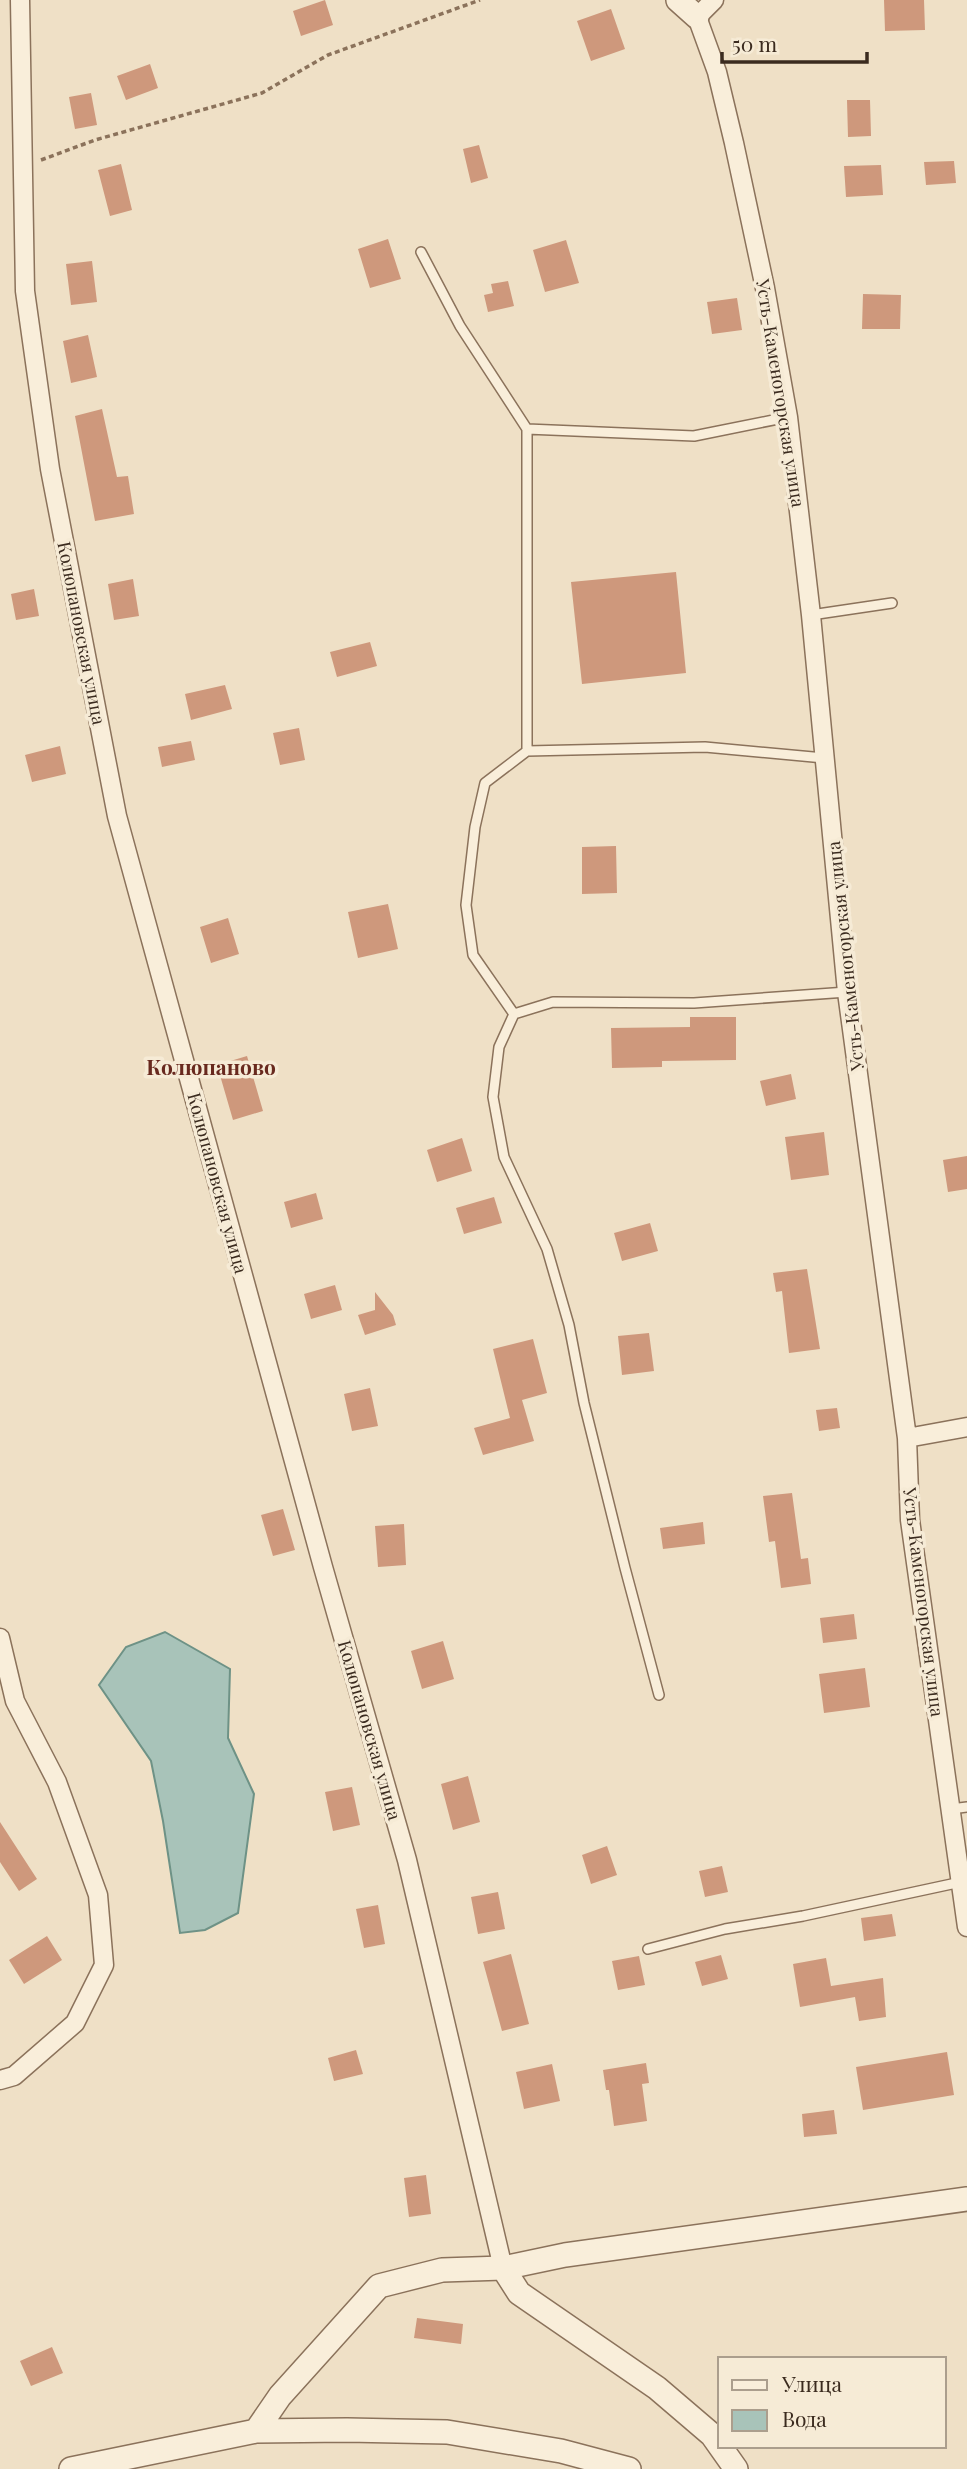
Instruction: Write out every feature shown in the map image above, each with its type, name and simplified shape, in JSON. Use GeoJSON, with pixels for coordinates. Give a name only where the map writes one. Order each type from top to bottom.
{"type":"FeatureCollection","features":[{"type":"Feature","properties":{"kind":"street","name":"Колюпановская улица"},"geometry":{"type":"LineString","coordinates":[[19,0],[25,291],[50,469],[117,816],[327,1581],[407,1860],[503,2268]]}},
{"type":"Feature","properties":{"kind":"street","name":"Усть-Каменогорская улица"},"geometry":{"type":"LineString","coordinates":[[678,0],[697,17],[717,72],[765,288],[788,417],[811,615],[847,992],[907,1438],[910,1520],[959,1808],[961,1882],[967,1927]]}},
{"type":"Feature","properties":{"kind":"street"},"geometry":{"type":"LineString","coordinates":[[697,17],[714,0]]}},
{"type":"Feature","properties":{"kind":"street"},"geometry":{"type":"LineString","coordinates":[[907,1438],[967,1427]]}},
{"type":"Feature","properties":{"kind":"street"},"geometry":{"type":"LineString","coordinates":[[0,1638],[15,1701],[57,1782],[97,1895],[104,1965],[75,2023],[14,2076],[0,2080]]}},
{"type":"Feature","properties":{"kind":"street"},"geometry":{"type":"LineString","coordinates":[[256,2431],[280,2396],[379,2286],[442,2270],[503,2268],[565,2255],[967,2199]]}},
{"type":"Feature","properties":{"kind":"street"},"geometry":{"type":"LineString","coordinates":[[503,2268],[519,2293],[657,2388],[712,2435],[718,2444]]}},
{"type":"Feature","properties":{"kind":"street"},"geometry":{"type":"LineString","coordinates":[[71,2469],[256,2431],[447,2432],[561,2451],[629,2469]]}},
{"type":"Feature","properties":{"kind":"street"},"geometry":{"type":"LineString","coordinates":[[721,2448],[736,2469]]}},
{"type":"Feature","properties":{"kind":"lane"},"geometry":{"type":"LineString","coordinates":[[421,252],[460,326],[527,429],[527,751]]}},
{"type":"Feature","properties":{"kind":"lane"},"geometry":{"type":"LineString","coordinates":[[527,429],[694,436],[788,417]]}},
{"type":"Feature","properties":{"kind":"lane"},"geometry":{"type":"LineString","coordinates":[[811,615],[892,603]]}},
{"type":"Feature","properties":{"kind":"lane"},"geometry":{"type":"LineString","coordinates":[[514,1014],[473,955],[466,905],[475,827],[485,783],[527,751],[705,747],[824,758]]}},
{"type":"Feature","properties":{"kind":"lane"},"geometry":{"type":"LineString","coordinates":[[659,1696],[584,1403],[569,1325],[555,1274],[547,1249],[504,1157],[493,1097],[499,1047],[514,1014],[553,1002],[694,1003],[847,992]]}},
{"type":"Feature","properties":{"kind":"lane"},"geometry":{"type":"LineString","coordinates":[[648,1949],[725,1929],[803,1916],[961,1882]]}},
{"type":"Feature","properties":{"kind":"path"},"geometry":{"type":"LineString","coordinates":[[22,167],[95,140],[262,93],[328,55],[480,0]]}},
{"type":"Feature","properties":{"kind":"water"},"geometry":{"type":"Polygon","coordinates":[[[165,1632],[230,1669],[228,1738],[254,1794],[238,1913],[205,1930],[180,1933],[151,1761],[99,1685],[126,1647],[165,1632]]]}},
{"type":"Feature","properties":{"kind":"building"},"geometry":{"type":"Polygon","coordinates":[[[325,0],[333,25],[301,36],[293,11],[325,0]]]}},
{"type":"Feature","properties":{"kind":"building"},"geometry":{"type":"Polygon","coordinates":[[[884,0],[924,0],[925,30],[885,31],[884,0]]]}},
{"type":"Feature","properties":{"kind":"building"},"geometry":{"type":"Polygon","coordinates":[[[611,9],[625,49],[591,61],[577,21],[611,9]]]}},
{"type":"Feature","properties":{"kind":"building"},"geometry":{"type":"Polygon","coordinates":[[[150,64],[158,88],[126,100],[117,76],[150,64]]]}},
{"type":"Feature","properties":{"kind":"building"},"geometry":{"type":"Polygon","coordinates":[[[91,93],[97,125],[75,129],[69,97],[91,93]]]}},
{"type":"Feature","properties":{"kind":"building"},"geometry":{"type":"Polygon","coordinates":[[[847,100],[870,100],[871,136],[848,137],[847,100]]]}},
{"type":"Feature","properties":{"kind":"building"},"geometry":{"type":"Polygon","coordinates":[[[479,145],[488,178],[471,183],[463,149],[479,145]]]}},
{"type":"Feature","properties":{"kind":"building"},"geometry":{"type":"Polygon","coordinates":[[[954,161],[956,183],[926,185],[924,162],[954,161]]]}},
{"type":"Feature","properties":{"kind":"building"},"geometry":{"type":"Polygon","coordinates":[[[121,164],[132,210],[110,216],[98,170],[121,164]]]}},
{"type":"Feature","properties":{"kind":"building"},"geometry":{"type":"Polygon","coordinates":[[[881,165],[883,195],[846,197],[844,166],[881,165]]]}},
{"type":"Feature","properties":{"kind":"building"},"geometry":{"type":"Polygon","coordinates":[[[388,239],[401,279],[370,288],[358,249],[388,239]]]}},
{"type":"Feature","properties":{"kind":"building"},"geometry":{"type":"Polygon","coordinates":[[[566,240],[579,283],[545,292],[533,250],[566,240]]]}},
{"type":"Feature","properties":{"kind":"building"},"geometry":{"type":"Polygon","coordinates":[[[92,261],[97,302],[71,305],[66,264],[92,261]]]}},
{"type":"Feature","properties":{"kind":"building"},"geometry":{"type":"Polygon","coordinates":[[[508,281],[514,306],[488,312],[484,295],[493,293],[491,284],[508,281]]]}},
{"type":"Feature","properties":{"kind":"building"},"geometry":{"type":"Polygon","coordinates":[[[863,294],[901,295],[900,329],[862,329],[863,294]]]}},
{"type":"Feature","properties":{"kind":"building"},"geometry":{"type":"Polygon","coordinates":[[[737,298],[742,330],[712,334],[707,302],[737,298]]]}},
{"type":"Feature","properties":{"kind":"building"},"geometry":{"type":"Polygon","coordinates":[[[88,335],[97,377],[71,383],[63,341],[88,335]]]}},
{"type":"Feature","properties":{"kind":"building"},"geometry":{"type":"Polygon","coordinates":[[[102,409],[117,477],[128,476],[134,514],[95,521],[75,416],[102,409]]]}},
{"type":"Feature","properties":{"kind":"building"},"geometry":{"type":"Polygon","coordinates":[[[676,572],[686,673],[582,684],[571,582],[676,572]]]}},
{"type":"Feature","properties":{"kind":"building"},"geometry":{"type":"Polygon","coordinates":[[[133,579],[139,616],[114,620],[108,584],[133,579]]]}},
{"type":"Feature","properties":{"kind":"building"},"geometry":{"type":"Polygon","coordinates":[[[34,589],[39,616],[16,620],[11,594],[34,589]]]}},
{"type":"Feature","properties":{"kind":"building"},"geometry":{"type":"Polygon","coordinates":[[[370,642],[377,666],[337,677],[330,652],[370,642]]]}},
{"type":"Feature","properties":{"kind":"building"},"geometry":{"type":"Polygon","coordinates":[[[225,685],[232,709],[191,720],[185,694],[225,685]]]}},
{"type":"Feature","properties":{"kind":"building"},"geometry":{"type":"Polygon","coordinates":[[[299,728],[305,760],[280,765],[273,733],[299,728]]]}},
{"type":"Feature","properties":{"kind":"building"},"geometry":{"type":"Polygon","coordinates":[[[191,741],[195,760],[162,767],[158,747],[191,741]]]}},
{"type":"Feature","properties":{"kind":"building"},"geometry":{"type":"Polygon","coordinates":[[[60,746],[66,774],[32,782],[25,755],[60,746]]]}},
{"type":"Feature","properties":{"kind":"building"},"geometry":{"type":"Polygon","coordinates":[[[616,846],[617,893],[582,894],[582,847],[616,846]]]}},
{"type":"Feature","properties":{"kind":"building"},"geometry":{"type":"Polygon","coordinates":[[[388,904],[398,949],[358,958],[348,912],[388,904]]]}},
{"type":"Feature","properties":{"kind":"building"},"geometry":{"type":"Polygon","coordinates":[[[228,918],[239,954],[211,963],[200,927],[228,918]]]}},
{"type":"Feature","properties":{"kind":"building"},"geometry":{"type":"Polygon","coordinates":[[[690,1017],[736,1017],[736,1060],[662,1061],[662,1067],[612,1068],[611,1028],[690,1027],[690,1017]]]}},
{"type":"Feature","properties":{"kind":"building"},"geometry":{"type":"Polygon","coordinates":[[[247,1056],[263,1111],[233,1120],[217,1065],[247,1056]]]}},
{"type":"Feature","properties":{"kind":"building"},"geometry":{"type":"Polygon","coordinates":[[[791,1074],[796,1099],[766,1106],[760,1081],[791,1074]]]}},
{"type":"Feature","properties":{"kind":"building"},"geometry":{"type":"Polygon","coordinates":[[[824,1132],[829,1175],[791,1180],[785,1137],[824,1132]]]}},
{"type":"Feature","properties":{"kind":"building"},"geometry":{"type":"Polygon","coordinates":[[[462,1138],[472,1171],[437,1182],[427,1150],[462,1138]]]}},
{"type":"Feature","properties":{"kind":"building"},"geometry":{"type":"Polygon","coordinates":[[[967,1156],[967,1189],[948,1192],[943,1160],[967,1156]]]}},
{"type":"Feature","properties":{"kind":"building"},"geometry":{"type":"Polygon","coordinates":[[[316,1193],[323,1219],[291,1228],[284,1202],[316,1193]]]}},
{"type":"Feature","properties":{"kind":"building"},"geometry":{"type":"Polygon","coordinates":[[[494,1197],[502,1223],[464,1234],[456,1208],[494,1197]]]}},
{"type":"Feature","properties":{"kind":"building"},"geometry":{"type":"Polygon","coordinates":[[[650,1223],[658,1251],[622,1261],[614,1233],[650,1223]]]}},
{"type":"Feature","properties":{"kind":"building"},"geometry":{"type":"Polygon","coordinates":[[[807,1269],[820,1349],[789,1353],[782,1291],[776,1292],[773,1273],[807,1269]]]}},
{"type":"Feature","properties":{"kind":"building"},"geometry":{"type":"Polygon","coordinates":[[[335,1285],[342,1310],[311,1319],[304,1294],[335,1285]]]}},
{"type":"Feature","properties":{"kind":"building"},"geometry":{"type":"Polygon","coordinates":[[[375,1292],[393,1315],[396,1325],[365,1335],[358,1315],[375,1310],[375,1292]]]}},
{"type":"Feature","properties":{"kind":"building"},"geometry":{"type":"Polygon","coordinates":[[[649,1333],[654,1371],[622,1375],[618,1336],[649,1333]]]}},
{"type":"Feature","properties":{"kind":"building"},"geometry":{"type":"Polygon","coordinates":[[[533,1339],[547,1393],[522,1400],[534,1441],[483,1455],[474,1428],[510,1418],[493,1349],[533,1339]]]}},
{"type":"Feature","properties":{"kind":"building"},"geometry":{"type":"Polygon","coordinates":[[[370,1388],[378,1426],[352,1431],[344,1394],[370,1388]]]}},
{"type":"Feature","properties":{"kind":"building"},"geometry":{"type":"Polygon","coordinates":[[[837,1408],[840,1428],[819,1431],[816,1410],[837,1408]]]}},
{"type":"Feature","properties":{"kind":"building"},"geometry":{"type":"Polygon","coordinates":[[[792,1493],[801,1559],[808,1558],[811,1584],[781,1588],[775,1541],[769,1542],[763,1496],[792,1493]]]}},
{"type":"Feature","properties":{"kind":"building"},"geometry":{"type":"Polygon","coordinates":[[[283,1509],[295,1550],[273,1556],[261,1515],[283,1509]]]}},
{"type":"Feature","properties":{"kind":"building"},"geometry":{"type":"Polygon","coordinates":[[[703,1522],[705,1544],[663,1549],[660,1528],[703,1522]]]}},
{"type":"Feature","properties":{"kind":"building"},"geometry":{"type":"Polygon","coordinates":[[[404,1524],[406,1565],[378,1567],[375,1526],[404,1524]]]}},
{"type":"Feature","properties":{"kind":"building"},"geometry":{"type":"Polygon","coordinates":[[[854,1614],[857,1639],[823,1643],[820,1618],[854,1614]]]}},
{"type":"Feature","properties":{"kind":"building"},"geometry":{"type":"Polygon","coordinates":[[[443,1641],[454,1679],[422,1689],[411,1651],[443,1641]]]}},
{"type":"Feature","properties":{"kind":"building"},"geometry":{"type":"Polygon","coordinates":[[[865,1668],[870,1707],[824,1713],[819,1674],[865,1668]]]}},
{"type":"Feature","properties":{"kind":"building"},"geometry":{"type":"Polygon","coordinates":[[[468,1776],[480,1822],[453,1830],[441,1784],[468,1776]]]}},
{"type":"Feature","properties":{"kind":"building"},"geometry":{"type":"Polygon","coordinates":[[[352,1787],[360,1825],[333,1831],[325,1792],[352,1787]]]}},
{"type":"Feature","properties":{"kind":"building"},"geometry":{"type":"Polygon","coordinates":[[[0,1822],[37,1879],[19,1891],[0,1862],[0,1822]]]}},
{"type":"Feature","properties":{"kind":"building"},"geometry":{"type":"Polygon","coordinates":[[[607,1846],[617,1875],[591,1884],[582,1855],[607,1846]]]}},
{"type":"Feature","properties":{"kind":"building"},"geometry":{"type":"Polygon","coordinates":[[[722,1866],[728,1892],[705,1897],[699,1871],[722,1866]]]}},
{"type":"Feature","properties":{"kind":"building"},"geometry":{"type":"Polygon","coordinates":[[[498,1892],[505,1929],[478,1934],[471,1897],[498,1892]]]}},
{"type":"Feature","properties":{"kind":"building"},"geometry":{"type":"Polygon","coordinates":[[[378,1905],[385,1944],[364,1948],[356,1909],[378,1905]]]}},
{"type":"Feature","properties":{"kind":"building"},"geometry":{"type":"Polygon","coordinates":[[[892,1914],[896,1936],[864,1941],[861,1918],[892,1914]]]}},
{"type":"Feature","properties":{"kind":"building"},"geometry":{"type":"Polygon","coordinates":[[[47,1936],[62,1960],[24,1984],[9,1960],[47,1936]]]}},
{"type":"Feature","properties":{"kind":"building"},"geometry":{"type":"Polygon","coordinates":[[[511,1954],[529,2024],[502,2031],[483,1962],[511,1954]]]}},
{"type":"Feature","properties":{"kind":"building"},"geometry":{"type":"Polygon","coordinates":[[[721,1955],[728,1979],[702,1986],[695,1962],[721,1955]]]}},
{"type":"Feature","properties":{"kind":"building"},"geometry":{"type":"Polygon","coordinates":[[[639,1956],[645,1985],[618,1990],[612,1961],[639,1956]]]}},
{"type":"Feature","properties":{"kind":"building"},"geometry":{"type":"Polygon","coordinates":[[[826,1958],[831,1986],[883,1978],[886,2017],[859,2021],[855,1997],[800,2007],[793,1964],[826,1958]]]}},
{"type":"Feature","properties":{"kind":"building"},"geometry":{"type":"Polygon","coordinates":[[[356,2050],[363,2074],[334,2081],[328,2058],[356,2050]]]}},
{"type":"Feature","properties":{"kind":"building"},"geometry":{"type":"Polygon","coordinates":[[[947,2052],[954,2095],[863,2110],[856,2067],[947,2052]]]}},
{"type":"Feature","properties":{"kind":"building"},"geometry":{"type":"Polygon","coordinates":[[[646,2063],[649,2083],[642,2084],[647,2121],[614,2126],[603,2070],[646,2063]]]}},
{"type":"Feature","properties":{"kind":"building"},"geometry":{"type":"Polygon","coordinates":[[[552,2064],[560,2101],[524,2109],[516,2072],[552,2064]]]}},
{"type":"Feature","properties":{"kind":"building"},"geometry":{"type":"Polygon","coordinates":[[[834,2110],[837,2134],[804,2137],[802,2114],[834,2110]]]}},
{"type":"Feature","properties":{"kind":"building"},"geometry":{"type":"Polygon","coordinates":[[[426,2175],[431,2214],[409,2217],[404,2178],[426,2175]]]}},
{"type":"Feature","properties":{"kind":"building"},"geometry":{"type":"Polygon","coordinates":[[[417,2318],[463,2324],[461,2344],[414,2338],[417,2318]]]}},
{"type":"Feature","properties":{"kind":"building"},"geometry":{"type":"Polygon","coordinates":[[[52,2347],[63,2373],[31,2386],[20,2361],[52,2347]]]}},
{"type":"Feature","properties":{"kind":"district","name":"Колюпаново"},"geometry":{"type":"Point","coordinates":[211,1066]}}]}
